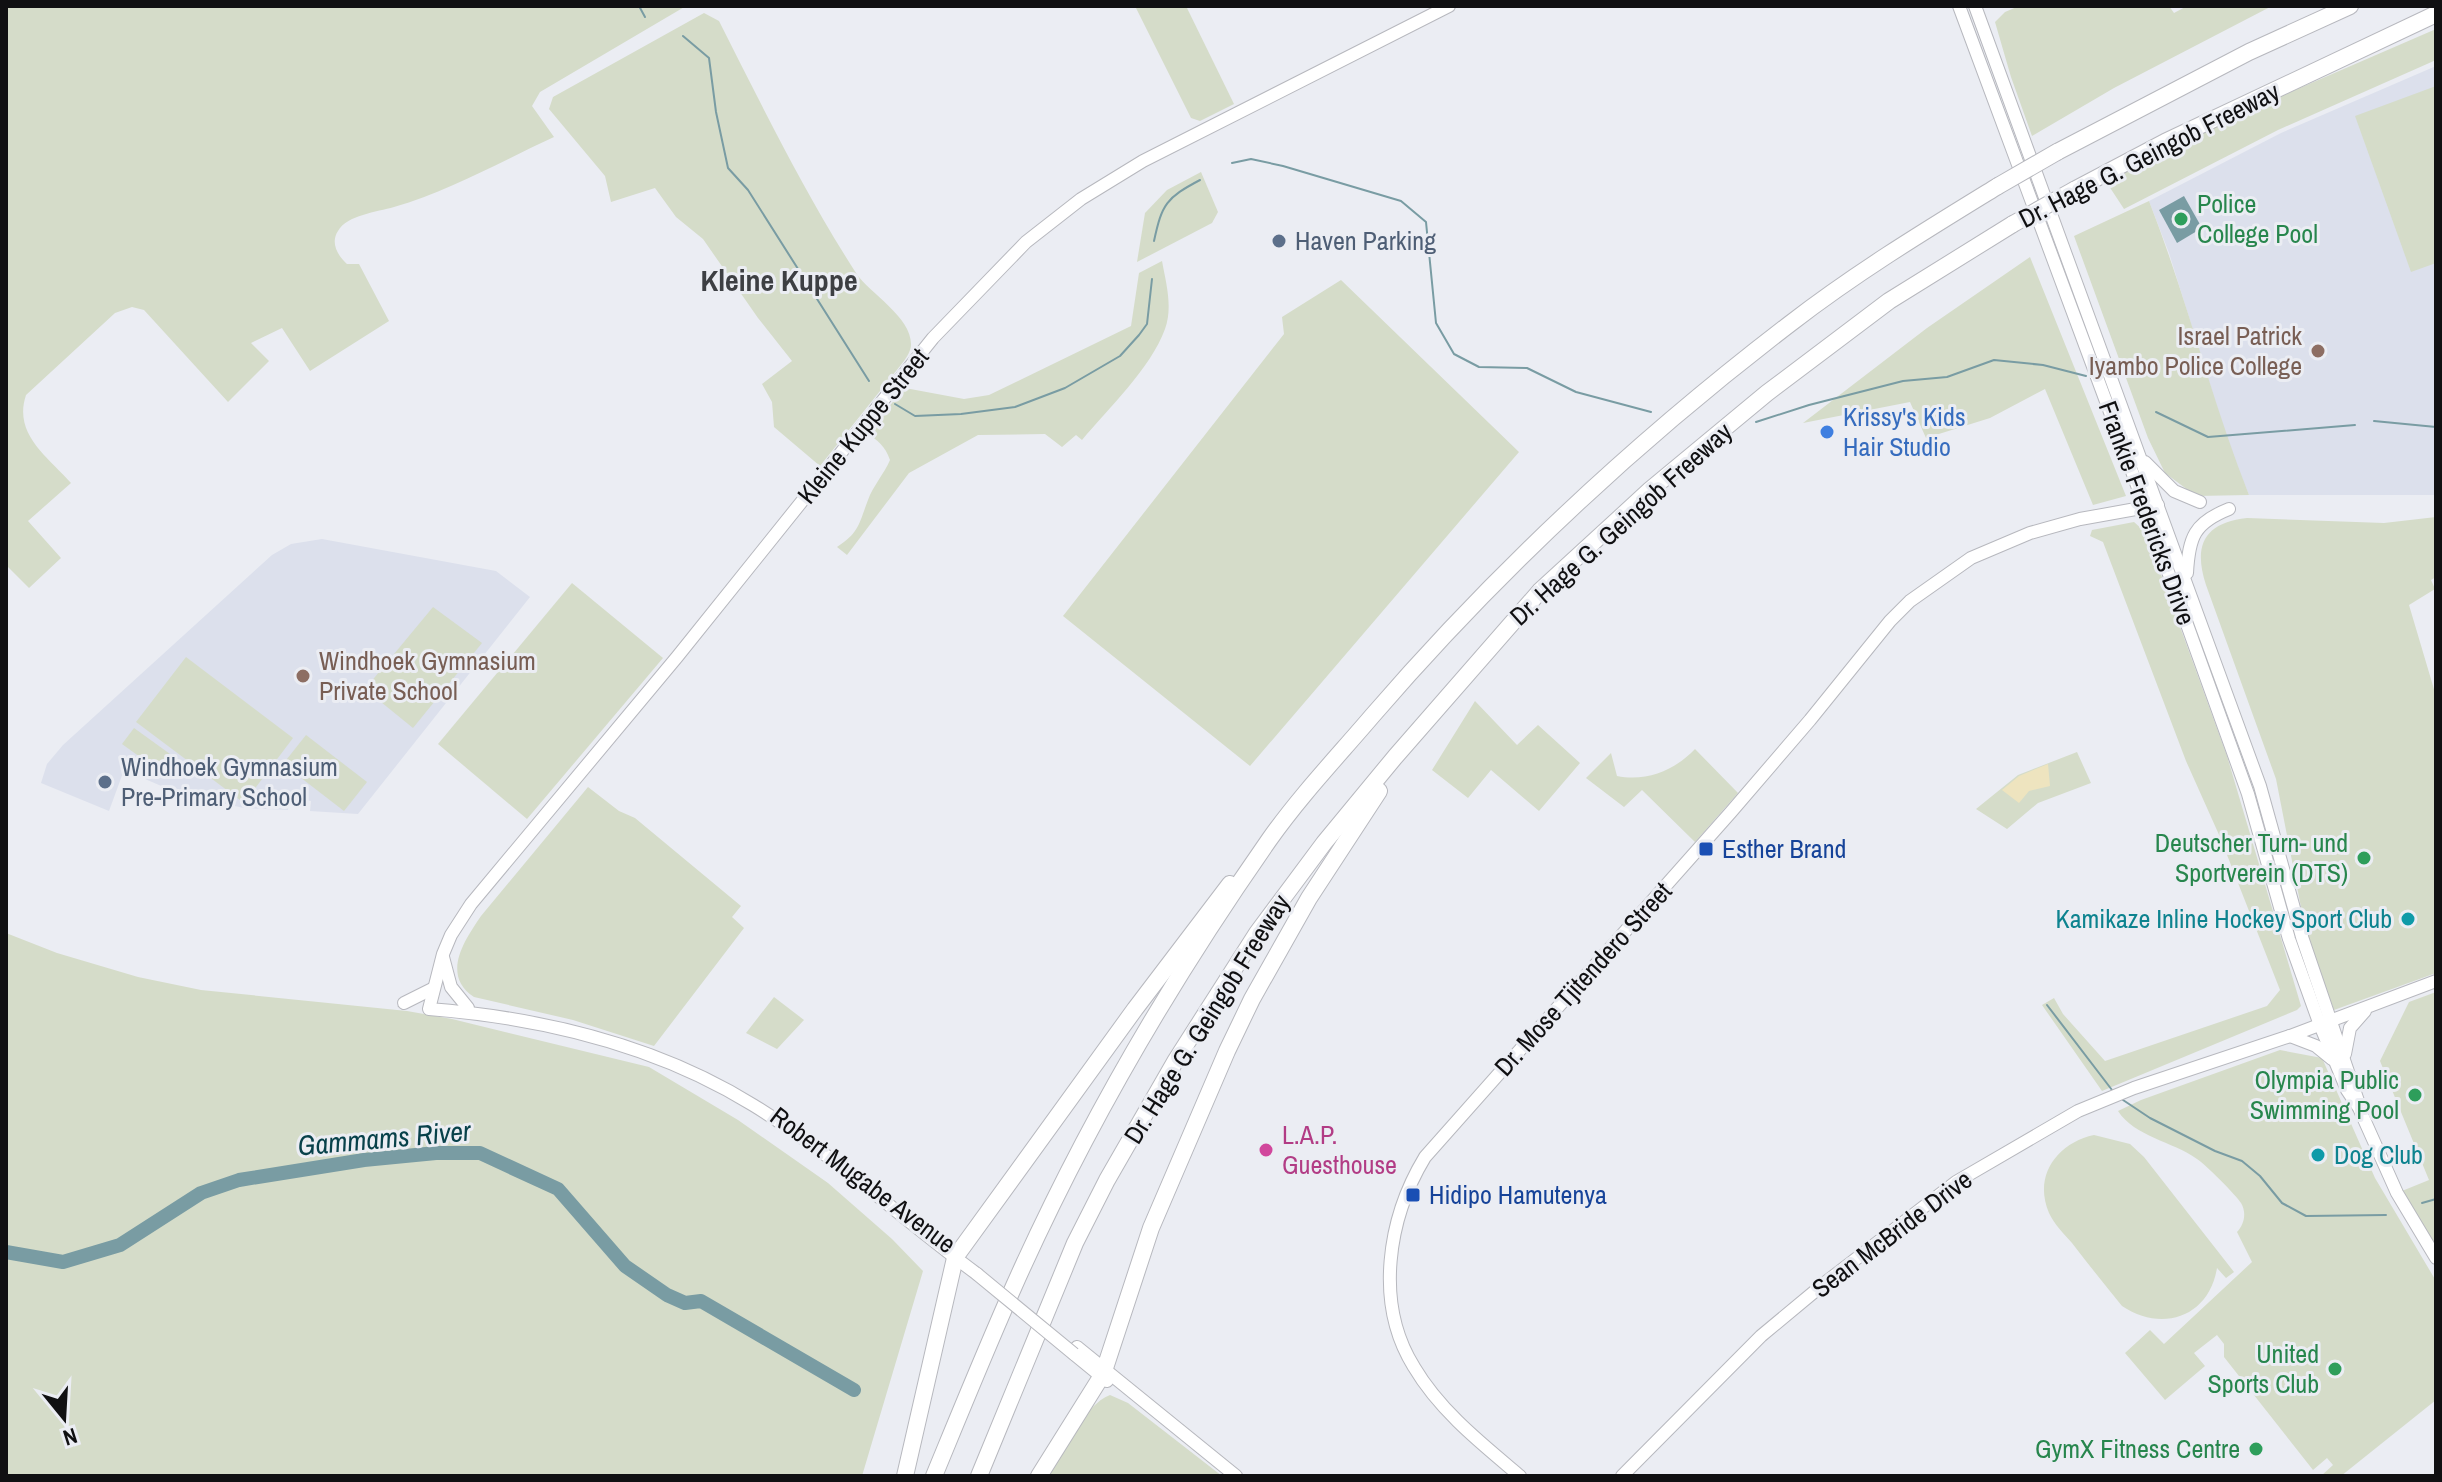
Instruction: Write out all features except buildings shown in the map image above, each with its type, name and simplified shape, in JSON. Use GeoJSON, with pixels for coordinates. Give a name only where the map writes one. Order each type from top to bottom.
{"type":"FeatureCollection","features":[{"type":"Feature","properties":{"kind":"highway"},"geometry":{"type":"LineString","coordinates":[[2249,52],[2322,6]]}},
{"type":"Feature","properties":{"kind":"highway","name":"Dr. Hage G. Geingob Freeway"},"geometry":{"type":"LineString","coordinates":[[934,1476],[1015,1283],[1113,1091],[1189,964],[1271,837],[1439,638],[1541,535],[1652,436],[1793,321],[1866,270],[2057,152],[2249,52],[2350,6]]}},
{"type":"Feature","properties":{"kind":"highway","name":"Dr. Hage G. Geingob Freeway"},"geometry":{"type":"LineString","coordinates":[[979,1476],[1075,1243],[1176,1060],[1257,933],[1324,843],[1540,591],[1650,490],[1767,393],[1877,310],[2013,224],[2074,190],[2165,142],[2436,14]]}},
{"type":"Feature","properties":{"kind":"highway"},"geometry":{"type":"LineString","coordinates":[[2373,44],[2436,20]]}},
{"type":"Feature","properties":{"kind":"highway"},"geometry":{"type":"LineString","coordinates":[[1039,1476],[1103,1373],[1151,1228],[1252,999],[1309,898],[1419,729]]}},
{"type":"Feature","properties":{"kind":"highway"},"geometry":{"type":"LineString","coordinates":[[905,1476],[957,1255],[1218,898],[1271,837]]}},
{"type":"Feature","properties":{"kind":"street","name":"Kleine Kuppe Street"},"geometry":{"type":"LineString","coordinates":[[431,1000],[443,954],[458,922],[523,838],[677,657],[933,338],[1026,242],[1055,217],[1121,173],[1449,6]]}},
{"type":"Feature","properties":{"kind":"street","name":"Frankie Fredericks Drive"},"geometry":{"type":"LineString","coordinates":[[1959,6],[2152,509],[2248,794],[2289,939],[2324,1020]]}},
{"type":"Feature","properties":{"kind":"street","name":"Frankie Fredericks Drive"},"geometry":{"type":"LineString","coordinates":[[1975,6],[2140,457],[2152,509],[2186,579],[2260,786],[2324,1020]]}},
{"type":"Feature","properties":{"kind":"street"},"geometry":{"type":"LineString","coordinates":[[2140,457],[2174,491],[2200,502]]}},
{"type":"Feature","properties":{"kind":"street","name":"Dr. Mose Tjitendero Street"},"geometry":{"type":"LineString","coordinates":[[1520,1476],[1445,1409],[1413,1367],[1400,1338],[1392,1295],[1391,1257],[1401,1208],[1415,1175],[1431,1149],[1739,802],[1910,601],[1957,566],[2006,543],[2152,509]]}},
{"type":"Feature","properties":{"kind":"street"},"geometry":{"type":"LineString","coordinates":[[2186,579],[2193,536],[2206,520],[2229,509]]}},
{"type":"Feature","properties":{"kind":"street"},"geometry":{"type":"LineString","coordinates":[[443,954],[451,987],[456,997],[468,1008]]}},
{"type":"Feature","properties":{"kind":"street","name":"Sean McBride Drive"},"geometry":{"type":"LineString","coordinates":[[1622,1476],[1761,1336],[1956,1182],[2078,1111],[2209,1061],[2290,1036],[2324,1020],[2436,979]]}},
{"type":"Feature","properties":{"kind":"street","name":"Sean McBride Drive"},"geometry":{"type":"LineString","coordinates":[[2209,1061],[2223,1052],[2370,1006],[2436,979]]}},
{"type":"Feature","properties":{"kind":"street"},"geometry":{"type":"LineString","coordinates":[[404,1003],[431,1000]]}},
{"type":"Feature","properties":{"kind":"street","name":"Robert Mugabe Avenue"},"geometry":{"type":"LineString","coordinates":[[431,1000],[482,1014],[558,1027],[652,1055],[704,1078],[755,1106],[809,1143],[957,1255]]}},
{"type":"Feature","properties":{"kind":"street","name":"Robert Mugabe Avenue"},"geometry":{"type":"LineString","coordinates":[[431,1000],[512,1014],[650,1049],[706,1074],[770,1111],[979,1272],[1229,1476]]}},
{"type":"Feature","properties":{"kind":"street"},"geometry":{"type":"LineString","coordinates":[[2340,1063],[2350,1028],[2370,1006]]}},
{"type":"Feature","properties":{"kind":"street"},"geometry":{"type":"LineString","coordinates":[[2324,1020],[2347,1090],[2359,1108],[2397,1193],[2436,1258]]}},
{"type":"Feature","properties":{"kind":"street"},"geometry":{"type":"LineString","coordinates":[[2290,1036],[2316,1046],[2340,1063]]}},
{"type":"Feature","properties":{"kind":"street","name":"Robert Mugabe Avenue"},"geometry":{"type":"LineString","coordinates":[[1103,1373],[1236,1476]]}},
{"type":"Feature","properties":{"kind":"shaded area","name":"Israel Patrick Iyambo Police College"},"geometry":{"type":"Polygon","coordinates":[[[2436,66],[2436,495],[2249,495],[2230,449],[2169,253],[2149,201],[2281,133],[2436,66]]]}},
{"type":"Feature","properties":{"kind":"shaded area","name":"Windhoek Gymnasium Private School"},"geometry":{"type":"Polygon","coordinates":[[[322,539],[496,571],[530,597],[358,814],[310,811],[311,801],[289,798],[288,810],[244,808],[180,794],[124,770],[109,811],[41,783],[47,764],[63,745],[272,555],[291,544],[322,539]]]}},
{"type":"Feature","properties":{"kind":"green space"},"geometry":{"type":"Polygon","coordinates":[[[6,6],[686,6],[540,92],[532,106],[554,137],[435,193],[363,215],[342,226],[335,240],[338,253],[347,264],[359,264],[389,321],[310,371],[282,328],[251,343],[269,361],[228,402],[144,310],[132,307],[115,313],[26,395],[23,409],[28,433],[71,483],[28,521],[61,558],[29,588],[6,565],[6,6]]]}},
{"type":"Feature","properties":{"kind":"green space"},"geometry":{"type":"Polygon","coordinates":[[[1135,6],[1186,6],[1234,104],[1200,121],[1191,118],[1135,6]]]}},
{"type":"Feature","properties":{"kind":"green space"},"geometry":{"type":"Polygon","coordinates":[[[2019,6],[2169,6],[2174,13],[2187,6],[2272,6],[2114,88],[2032,136],[1995,22],[2005,12],[2019,6]]]}},
{"type":"Feature","properties":{"kind":"green space"},"geometry":{"type":"Polygon","coordinates":[[[704,13],[719,21],[801,180],[856,273],[898,315],[909,335],[911,347],[905,359],[820,466],[774,427],[772,402],[762,384],[792,361],[703,239],[676,217],[655,188],[611,202],[605,176],[549,109],[553,97],[704,13]]]}},
{"type":"Feature","properties":{"kind":"green space"},"geometry":{"type":"Polygon","coordinates":[[[2436,29],[2436,60],[2278,130],[2124,209],[2105,180],[2168,145],[2436,29]]]}},
{"type":"Feature","properties":{"kind":"green space"},"geometry":{"type":"Polygon","coordinates":[[[2436,86],[2436,263],[2411,272],[2355,116],[2436,86]]]}},
{"type":"Feature","properties":{"kind":"green space"},"geometry":{"type":"Polygon","coordinates":[[[1201,172],[1218,212],[1212,223],[1137,262],[1145,213],[1167,190],[1201,172]]]}},
{"type":"Feature","properties":{"kind":"green space"},"geometry":{"type":"Polygon","coordinates":[[[2149,201],[2249,495],[2196,496],[2165,473],[2148,438],[2074,236],[2149,201]]]}},
{"type":"Feature","properties":{"kind":"green space"},"geometry":{"type":"Polygon","coordinates":[[[2030,257],[2126,496],[2093,505],[2045,389],[1990,418],[1926,438],[1910,402],[1803,423],[1927,328],[2030,257]]]}},
{"type":"Feature","properties":{"kind":"green space"},"geometry":{"type":"Polygon","coordinates":[[[1162,261],[1168,295],[1165,329],[1150,358],[1128,388],[1082,440],[1076,435],[1062,447],[1045,434],[978,435],[909,473],[847,555],[837,547],[858,526],[870,495],[890,460],[881,444],[866,433],[905,388],[964,399],[989,395],[1131,326],[1139,273],[1162,261]]]}},
{"type":"Feature","properties":{"kind":"green space"},"geometry":{"type":"Polygon","coordinates":[[[1341,280],[1519,452],[1250,766],[1063,616],[1284,334],[1282,317],[1341,280]]]}},
{"type":"Feature","properties":{"kind":"green space"},"geometry":{"type":"Polygon","coordinates":[[[2436,517],[2436,577],[2431,580],[2435,589],[2409,605],[2436,696],[2436,973],[2334,1010],[2307,938],[2276,779],[2206,585],[2202,571],[2202,548],[2206,538],[2221,525],[2247,518],[2384,523],[2436,517]]]}},
{"type":"Feature","properties":{"kind":"green space"},"geometry":{"type":"Polygon","coordinates":[[[2134,522],[2143,530],[2151,547],[2227,756],[2301,1006],[2102,1091],[2042,1005],[2054,998],[2063,1014],[2105,1061],[2267,1006],[2280,990],[2220,837],[2186,761],[2103,542],[2090,536],[2092,530],[2134,522]]]}},
{"type":"Feature","properties":{"kind":"green space"},"geometry":{"type":"Polygon","coordinates":[[[572,583],[663,658],[527,819],[438,744],[572,583]]]}},
{"type":"Feature","properties":{"kind":"green space"},"geometry":{"type":"Polygon","coordinates":[[[433,607],[482,643],[413,728],[365,689],[433,607]]]}},
{"type":"Feature","properties":{"kind":"green space"},"geometry":{"type":"Polygon","coordinates":[[[186,657],[293,738],[244,803],[136,722],[186,657]]]}},
{"type":"Feature","properties":{"kind":"green space"},"geometry":{"type":"Polygon","coordinates":[[[1475,701],[1517,745],[1538,725],[1580,763],[1539,811],[1491,770],[1468,798],[1432,770],[1475,701]]]}},
{"type":"Feature","properties":{"kind":"green space"},"geometry":{"type":"Polygon","coordinates":[[[134,728],[177,759],[174,765],[158,770],[122,744],[134,728]]]}},
{"type":"Feature","properties":{"kind":"green space"},"geometry":{"type":"Polygon","coordinates":[[[306,735],[367,782],[344,811],[283,764],[306,735]]]}},
{"type":"Feature","properties":{"kind":"green space"},"geometry":{"type":"Polygon","coordinates":[[[1695,749],[1738,793],[1695,842],[1642,790],[1624,807],[1586,778],[1611,753],[1617,776],[1639,777],[1660,773],[1679,763],[1695,749]]]}},
{"type":"Feature","properties":{"kind":"green space"},"geometry":{"type":"Polygon","coordinates":[[[2077,752],[2091,783],[2038,803],[2007,829],[1976,809],[2018,775],[2077,752]]]}},
{"type":"Feature","properties":{"kind":"green space"},"geometry":{"type":"Polygon","coordinates":[[[588,787],[619,811],[635,818],[741,906],[732,917],[744,928],[654,1046],[573,1020],[474,997],[459,979],[459,958],[481,916],[588,787]]]}},
{"type":"Feature","properties":{"kind":"green space"},"geometry":{"type":"Polygon","coordinates":[[[6,933],[57,953],[138,977],[201,990],[407,1011],[649,1067],[738,1120],[828,1183],[892,1239],[923,1271],[862,1476],[6,1476],[6,933]]]}},
{"type":"Feature","properties":{"kind":"green space","name":"Olympia Public Swimming Pool"},"geometry":{"type":"Polygon","coordinates":[[[2436,992],[2436,1258],[2397,1193],[2429,1180],[2380,1061],[2409,1002],[2436,992]]]}},
{"type":"Feature","properties":{"kind":"green space"},"geometry":{"type":"Polygon","coordinates":[[[774,997],[804,1020],[777,1049],[746,1033],[774,997]]]}},
{"type":"Feature","properties":{"kind":"green space"},"geometry":{"type":"Polygon","coordinates":[[[2280,1050],[2322,1058],[2375,1178],[2436,1281],[2436,1400],[2341,1476],[2321,1476],[2333,1465],[2327,1458],[2313,1470],[2224,1357],[2224,1344],[2217,1335],[2194,1353],[2205,1366],[2165,1400],[2125,1353],[2150,1330],[2164,1344],[2252,1262],[2237,1232],[2243,1222],[2244,1211],[2234,1194],[2197,1159],[2134,1127],[2118,1111],[2280,1050]]]}},
{"type":"Feature","properties":{"kind":"green space"},"geometry":{"type":"Polygon","coordinates":[[[2094,1135],[2130,1144],[2144,1157],[2234,1272],[2226,1278],[2217,1268],[2204,1298],[2182,1316],[2153,1318],[2122,1306],[2049,1213],[2044,1186],[2052,1163],[2069,1145],[2094,1135]]]}},
{"type":"Feature","properties":{"kind":"green space"},"geometry":{"type":"Polygon","coordinates":[[[1110,1395],[1128,1403],[1222,1476],[1047,1476],[1091,1408],[1110,1395]]]}},
{"type":"Feature","properties":{"kind":"sand"},"geometry":{"type":"Polygon","coordinates":[[[2048,764],[2050,786],[2029,791],[2019,803],[2002,790],[2019,776],[2048,764]]]}},
{"type":"Feature","properties":{"kind":"water","name":"Police College Pool"},"geometry":{"type":"Polygon","coordinates":[[[2184,196],[2202,228],[2177,243],[2159,210],[2184,196]]]}},
{"type":"Feature","properties":{"kind":"waterway"},"geometry":{"type":"LineString","coordinates":[[639,6],[645,17]]}},
{"type":"Feature","properties":{"kind":"waterway"},"geometry":{"type":"LineString","coordinates":[[683,36],[709,58],[728,168],[748,190],[869,381]]}},
{"type":"Feature","properties":{"kind":"waterway"},"geometry":{"type":"LineString","coordinates":[[1232,163],[1251,159],[1283,166],[1401,201],[1426,222],[1436,323],[1454,354],[1479,367],[1527,368],[1576,392],[1651,412]]}},
{"type":"Feature","properties":{"kind":"waterway"},"geometry":{"type":"LineString","coordinates":[[1154,241],[1167,203],[1200,180]]}},
{"type":"Feature","properties":{"kind":"waterway"},"geometry":{"type":"LineString","coordinates":[[895,404],[915,416],[961,414],[1015,407],[1065,388],[1120,356],[1139,335],[1147,324],[1152,279]]}},
{"type":"Feature","properties":{"kind":"waterway"},"geometry":{"type":"LineString","coordinates":[[1756,422],[1903,381],[1947,377],[1994,360],[2043,365],[2086,376]]}},
{"type":"Feature","properties":{"kind":"waterway"},"geometry":{"type":"LineString","coordinates":[[2156,412],[2208,437],[2355,425]]}},
{"type":"Feature","properties":{"kind":"waterway"},"geometry":{"type":"LineString","coordinates":[[2374,421],[2436,427]]}},
{"type":"Feature","properties":{"kind":"waterway"},"geometry":{"type":"LineString","coordinates":[[2047,1005],[2112,1090]]}},
{"type":"Feature","properties":{"kind":"waterway"},"geometry":{"type":"LineString","coordinates":[[2123,1100],[2150,1118],[2242,1161],[2260,1176],[2282,1203],[2306,1216],[2386,1215]]}},
{"type":"Feature","properties":{"kind":"waterway","name":"Gammams River"},"geometry":{"type":"LineString","coordinates":[[6,1252],[63,1262],[120,1245],[201,1193],[239,1180],[364,1160],[436,1153],[480,1153],[558,1189],[625,1266],[667,1295],[685,1303],[701,1301],[854,1390]]}},
{"type":"Feature","properties":{"kind":"waterway"},"geometry":{"type":"LineString","coordinates":[[2422,1203],[2436,1199]]}},
{"type":"Feature","properties":{"kind":"place","name":"Police College Pool"},"geometry":{"type":"Point","coordinates":[2181,219]}},
{"type":"Feature","properties":{"kind":"place","name":"Haven Parking"},"geometry":{"type":"Point","coordinates":[1279,241]}},
{"type":"Feature","properties":{"kind":"place","name":"Israel Patrick Iyambo Police College"},"geometry":{"type":"Point","coordinates":[2318,351]}},
{"type":"Feature","properties":{"kind":"place","name":"Krissy's Kids Hair Studio"},"geometry":{"type":"Point","coordinates":[1827,432]}},
{"type":"Feature","properties":{"kind":"place","name":"Windhoek Gymnasium Private School"},"geometry":{"type":"Point","coordinates":[303,676]}},
{"type":"Feature","properties":{"kind":"place","name":"Windhoek Gymnasium Pre-Primary School"},"geometry":{"type":"Point","coordinates":[105,782]}},
{"type":"Feature","properties":{"kind":"place","name":"Esther Brand"},"geometry":{"type":"Point","coordinates":[1706,849]}},
{"type":"Feature","properties":{"kind":"place","name":"Deutscher Turn- und Sportverein (DTS)"},"geometry":{"type":"Point","coordinates":[2364,858]}},
{"type":"Feature","properties":{"kind":"place","name":"Kamikaze Inline Hockey Sport Club"},"geometry":{"type":"Point","coordinates":[2408,919]}},
{"type":"Feature","properties":{"kind":"place","name":"Olympia Public Swimming Pool"},"geometry":{"type":"Point","coordinates":[2415,1095]}},
{"type":"Feature","properties":{"kind":"place","name":"L.A.P. Guesthouse"},"geometry":{"type":"Point","coordinates":[1266,1150]}},
{"type":"Feature","properties":{"kind":"place","name":"Dog Club"},"geometry":{"type":"Point","coordinates":[2318,1155]}},
{"type":"Feature","properties":{"kind":"place","name":"Hidipo Hamutenya"},"geometry":{"type":"Point","coordinates":[1413,1195]}},
{"type":"Feature","properties":{"kind":"place","name":"United Sports Club"},"geometry":{"type":"Point","coordinates":[2335,1369]}},
{"type":"Feature","properties":{"kind":"place","name":"GymX Fitness Centre"},"geometry":{"type":"Point","coordinates":[2256,1449]}},
{"type":"Feature","properties":{"kind":"district","name":"Kleine Kuppe"},"geometry":{"type":"Point","coordinates":[779,281]}}]}
